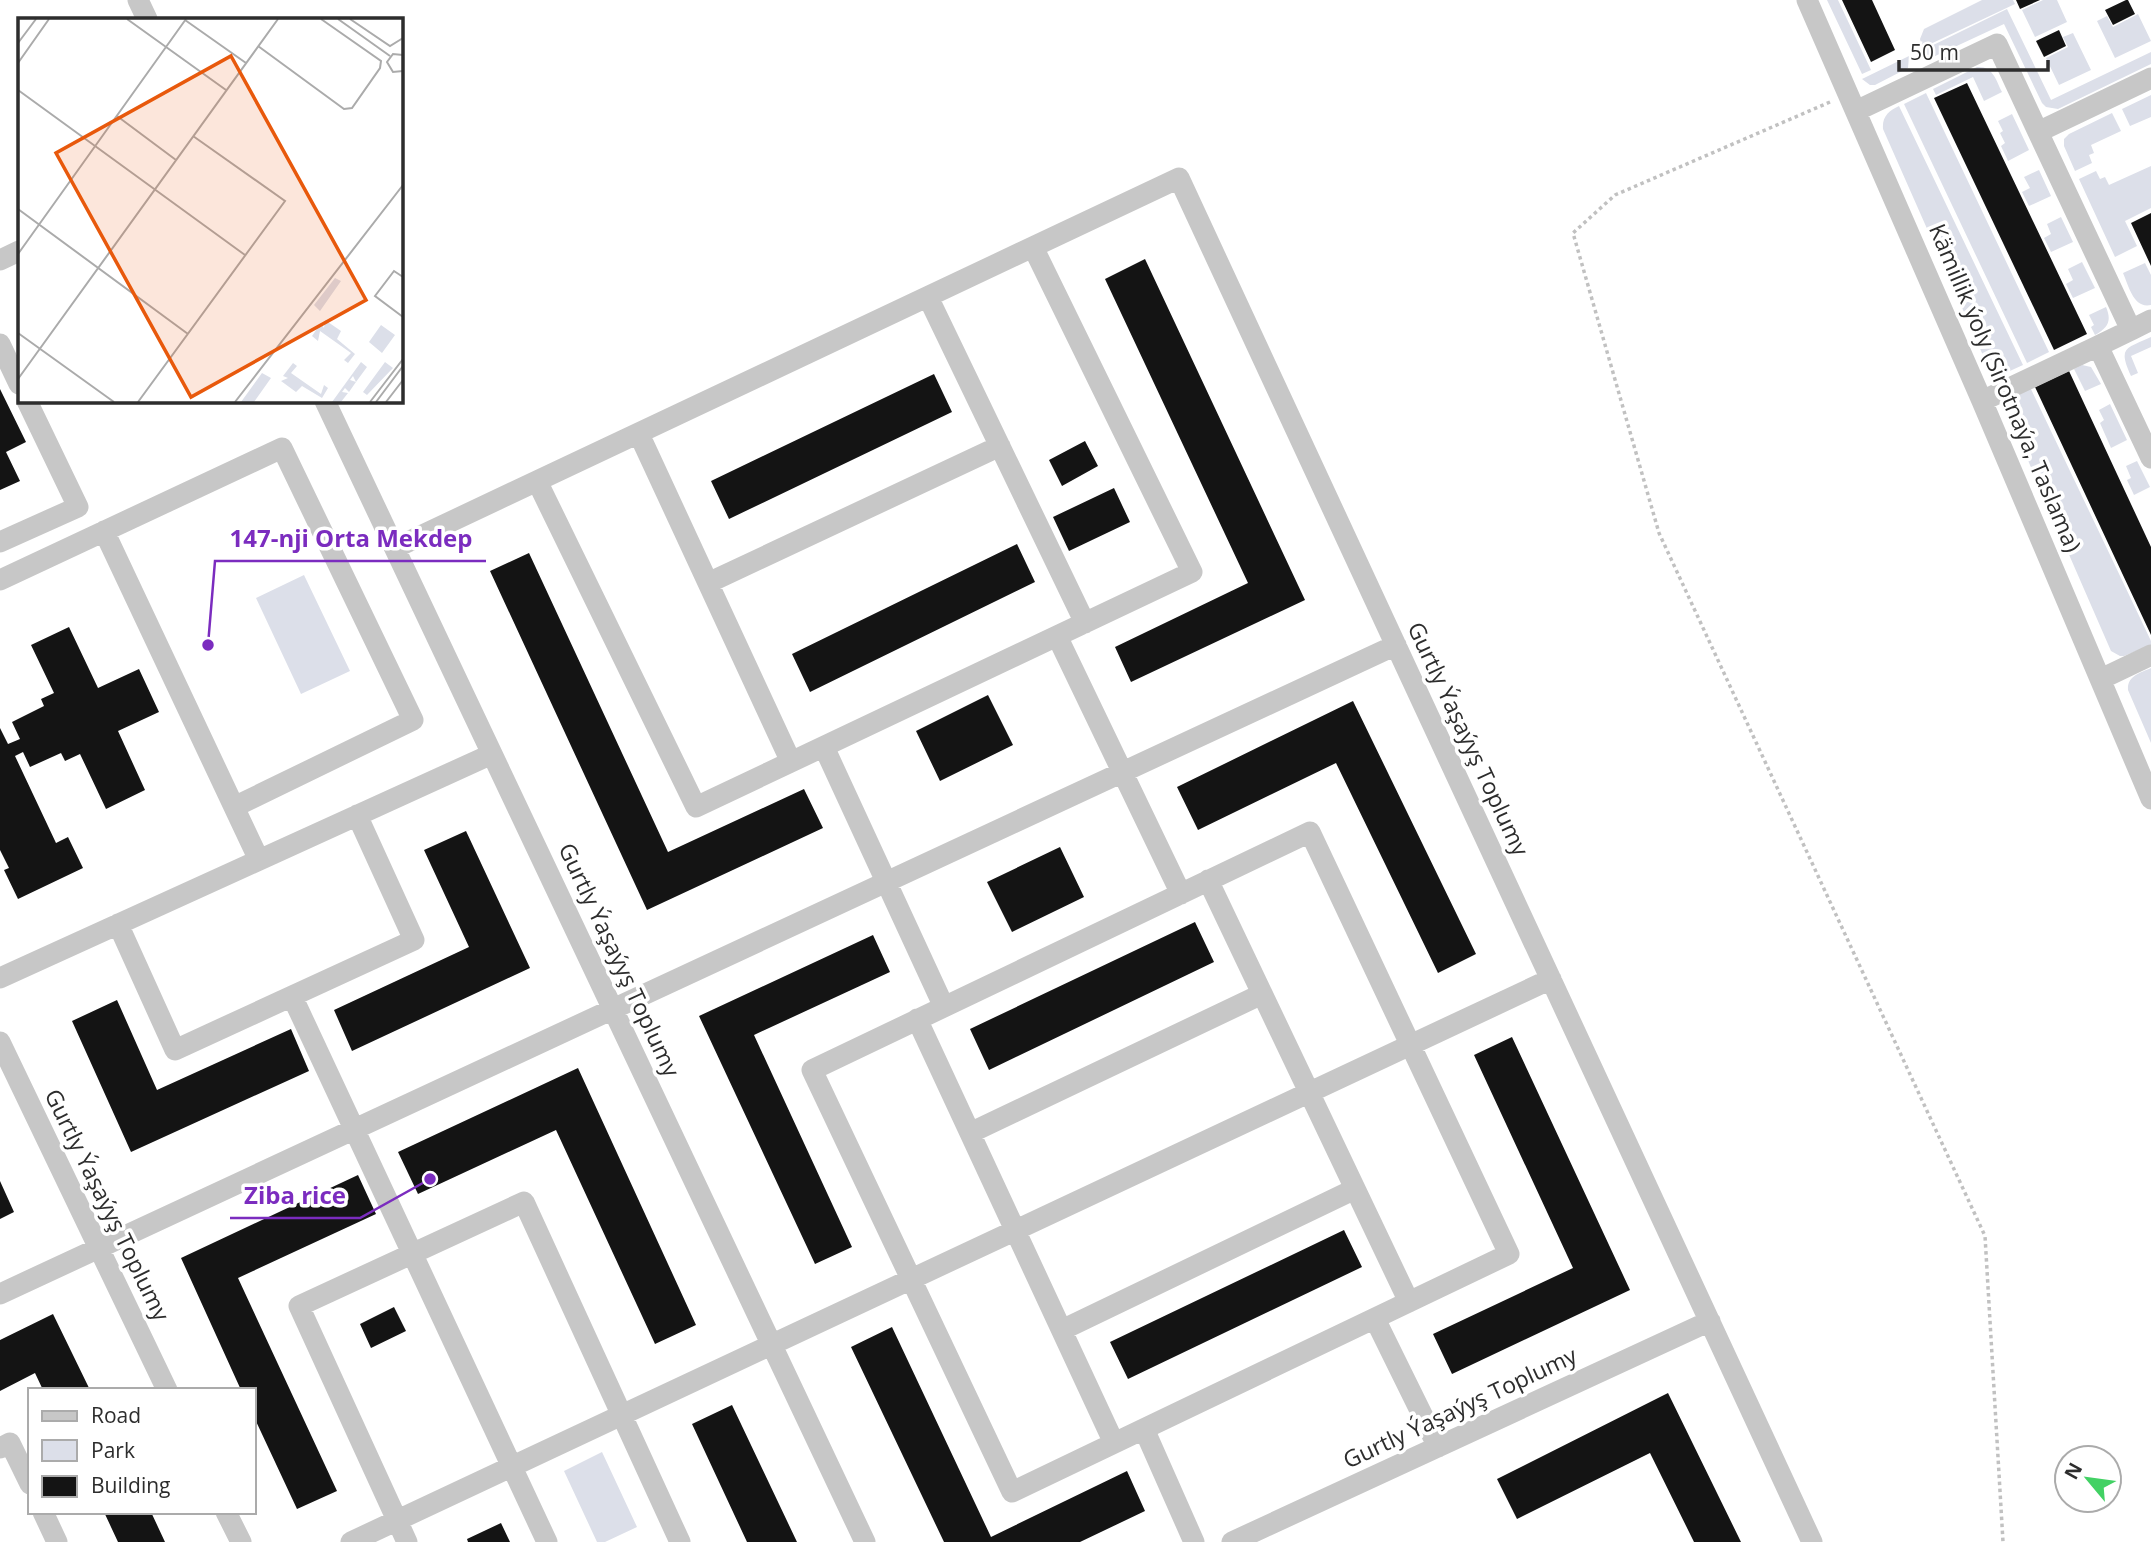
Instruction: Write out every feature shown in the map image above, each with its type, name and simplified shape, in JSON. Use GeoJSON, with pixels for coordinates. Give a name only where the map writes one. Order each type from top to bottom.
{"type":"FeatureCollection","features":[{"type":"Feature","properties":{"kind":"street"},"geometry":{"type":"LineString","coordinates":[[138,0],[147,18]]}},
{"type":"Feature","properties":{"kind":"street","name":"Kämillik ýoly (Sirotnaýa, Taslama)"},"geometry":{"type":"LineString","coordinates":[[1807,0],[1982,401],[2151,799]]}},
{"type":"Feature","properties":{"kind":"street"},"geometry":{"type":"LineString","coordinates":[[1853,102],[1997,44],[2131,330]]}},
{"type":"Feature","properties":{"kind":"street"},"geometry":{"type":"LineString","coordinates":[[2038,132],[2151,78]]}},
{"type":"Feature","properties":{"kind":"street","name":"Gurtly Ýaşaýyş Toplumy"},"geometry":{"type":"LineString","coordinates":[[1033,247],[1179,178],[1812,1542]]}},
{"type":"Feature","properties":{"kind":"street"},"geometry":{"type":"LineString","coordinates":[[395,548],[537,481],[639,434],[1033,247],[1192,572],[696,807],[537,481]]}},
{"type":"Feature","properties":{"kind":"street"},"geometry":{"type":"LineString","coordinates":[[0,260],[18,251]]}},
{"type":"Feature","properties":{"kind":"street"},"geometry":{"type":"LineString","coordinates":[[929,297],[1085,623]]}},
{"type":"Feature","properties":{"kind":"street"},"geometry":{"type":"LineString","coordinates":[[1982,401],[2151,320]]}},
{"type":"Feature","properties":{"kind":"street"},"geometry":{"type":"LineString","coordinates":[[0,344],[18,382]]}},
{"type":"Feature","properties":{"kind":"street"},"geometry":{"type":"LineString","coordinates":[[2098,346],[2151,458]]}},
{"type":"Feature","properties":{"kind":"street"},"geometry":{"type":"LineString","coordinates":[[0,542],[78,507],[27,402]]}},
{"type":"Feature","properties":{"kind":"street","name":"Gurtly Ýaşaýyş Toplumy"},"geometry":{"type":"LineString","coordinates":[[325,402],[866,1542]]}},
{"type":"Feature","properties":{"kind":"street"},"geometry":{"type":"LineString","coordinates":[[639,434],[791,762]]}},
{"type":"Feature","properties":{"kind":"street"},"geometry":{"type":"LineString","coordinates":[[708,583],[1000,446]]}},
{"type":"Feature","properties":{"kind":"street"},"geometry":{"type":"LineString","coordinates":[[0,580],[282,448],[413,720],[234,807]]}},
{"type":"Feature","properties":{"kind":"street"},"geometry":{"type":"LineString","coordinates":[[104,531],[259,860]]}},
{"type":"Feature","properties":{"kind":"street"},"geometry":{"type":"LineString","coordinates":[[1057,636],[1181,894]]}},
{"type":"Feature","properties":{"kind":"street"},"geometry":{"type":"LineString","coordinates":[[0,1294],[1396,645]]}},
{"type":"Feature","properties":{"kind":"street"},"geometry":{"type":"LineString","coordinates":[[2101,679],[2151,655]]}},
{"type":"Feature","properties":{"kind":"street"},"geometry":{"type":"LineString","coordinates":[[824,747],[944,1007]]}},
{"type":"Feature","properties":{"kind":"street"},"geometry":{"type":"LineString","coordinates":[[0,978],[492,754]]}},
{"type":"Feature","properties":{"kind":"street"},"geometry":{"type":"LineString","coordinates":[[118,924],[175,1050],[414,940],[357,815]]}},
{"type":"Feature","properties":{"kind":"street"},"geometry":{"type":"LineString","coordinates":[[1310,832],[1509,1254],[1012,1492],[812,1070],[1181,894],[1310,832]]}},
{"type":"Feature","properties":{"kind":"street"},"geometry":{"type":"LineString","coordinates":[[1208,880],[1409,1302]]}},
{"type":"Feature","properties":{"kind":"street"},"geometry":{"type":"LineString","coordinates":[[351,1542],[1551,979]]}},
{"type":"Feature","properties":{"kind":"street"},"geometry":{"type":"LineString","coordinates":[[970,1133],[1262,994]]}},
{"type":"Feature","properties":{"kind":"street"},"geometry":{"type":"LineString","coordinates":[[292,996],[547,1542]]}},
{"type":"Feature","properties":{"kind":"street"},"geometry":{"type":"LineString","coordinates":[[917,1019],[1114,1443]]}},
{"type":"Feature","properties":{"kind":"street","name":"Gurtly Ýaşaýyş Toplumy"},"geometry":{"type":"LineString","coordinates":[[0,1042],[166,1388]]}},
{"type":"Feature","properties":{"kind":"street"},"geometry":{"type":"LineString","coordinates":[[1062,1330],[1355,1189]]}},
{"type":"Feature","properties":{"kind":"street"},"geometry":{"type":"LineString","coordinates":[[407,1542],[299,1306],[524,1202],[680,1542]]}},
{"type":"Feature","properties":{"kind":"street"},"geometry":{"type":"LineString","coordinates":[[1375,1318],[1438,1447]]}},
{"type":"Feature","properties":{"kind":"street","name":"Gurtly Ýaşaýyş Toplumy"},"geometry":{"type":"LineString","coordinates":[[1231,1542],[1710,1321]]}},
{"type":"Feature","properties":{"kind":"street"},"geometry":{"type":"LineString","coordinates":[[1144,1429],[1194,1542]]}},
{"type":"Feature","properties":{"kind":"street"},"geometry":{"type":"LineString","coordinates":[[0,1448],[10,1443],[28,1480]]}},
{"type":"Feature","properties":{"kind":"street"},"geometry":{"type":"LineString","coordinates":[[44,1514],[57,1542]]}},
{"type":"Feature","properties":{"kind":"street"},"geometry":{"type":"LineString","coordinates":[[227,1514],[241,1542]]}},
{"type":"Feature","properties":{"kind":"path"},"geometry":{"type":"LineString","coordinates":[[1853,102],[1615,195],[1573,233],[1659,533],[1986,1236],[2003,1542]]}},
{"type":"Feature","properties":{"kind":"green space"},"geometry":{"type":"Polygon","coordinates":[[[1827,0],[1838,0],[1871,70],[1862,74],[1827,0]]]}},
{"type":"Feature","properties":{"kind":"green space"},"geometry":{"type":"Polygon","coordinates":[[[1982,0],[2013,0],[2015,4],[1922,48],[1920,39],[1924,29],[1982,0]]]}},
{"type":"Feature","properties":{"kind":"green space"},"geometry":{"type":"Polygon","coordinates":[[[2043,0],[2057,0],[2067,22],[2035,37],[2022,10],[2043,0]]]}},
{"type":"Feature","properties":{"kind":"green space"},"geometry":{"type":"Polygon","coordinates":[[[2007,9],[2051,100],[2151,52],[2151,64],[2058,109],[2046,107],[2042,103],[2004,24],[1933,57],[1925,54],[1923,50],[2007,9]]]}},
{"type":"Feature","properties":{"kind":"green space"},"geometry":{"type":"Polygon","coordinates":[[[2138,14],[2151,41],[2115,58],[2097,21],[2107,16],[2113,27],[2138,14]]]}},
{"type":"Feature","properties":{"kind":"green space"},"geometry":{"type":"Polygon","coordinates":[[[2073,33],[2091,70],[2059,85],[2046,58],[2068,47],[2063,37],[2073,33]]]}},
{"type":"Feature","properties":{"kind":"green space"},"geometry":{"type":"Polygon","coordinates":[[[1909,56],[1908,68],[1875,85],[1862,79],[1909,56]]]}},
{"type":"Feature","properties":{"kind":"green space"},"geometry":{"type":"Polygon","coordinates":[[[1977,67],[1990,71],[2002,92],[1984,101],[1973,77],[1936,95],[1933,89],[1977,67]]]}},
{"type":"Feature","properties":{"kind":"green space"},"geometry":{"type":"Polygon","coordinates":[[[1926,93],[2049,352],[2027,363],[1904,104],[1926,93]]]}},
{"type":"Feature","properties":{"kind":"green space"},"geometry":{"type":"Polygon","coordinates":[[[2151,95],[2151,117],[2130,126],[2122,109],[2151,95]]]}},
{"type":"Feature","properties":{"kind":"green space"},"geometry":{"type":"Polygon","coordinates":[[[1899,106],[2023,365],[2001,375],[1992,373],[1989,369],[1883,129],[1887,114],[1899,106]]]}},
{"type":"Feature","properties":{"kind":"green space"},"geometry":{"type":"Polygon","coordinates":[[[2112,113],[2121,131],[2091,145],[2094,153],[2089,155],[2092,163],[2075,171],[2064,146],[2064,139],[2112,113]]]}},
{"type":"Feature","properties":{"kind":"green space"},"geometry":{"type":"Polygon","coordinates":[[[2012,114],[2029,150],[2008,161],[2001,146],[2005,143],[1998,121],[2012,114]]]}},
{"type":"Feature","properties":{"kind":"green space"},"geometry":{"type":"Polygon","coordinates":[[[2151,166],[2151,208],[2125,221],[2137,246],[2115,257],[2079,179],[2096,171],[2100,179],[2105,177],[2109,185],[2151,166]]]}},
{"type":"Feature","properties":{"kind":"green space"},"geometry":{"type":"Polygon","coordinates":[[[2039,170],[2051,196],[2029,206],[2022,192],[2030,188],[2024,177],[2039,170]]]}},
{"type":"Feature","properties":{"kind":"green space"},"geometry":{"type":"Polygon","coordinates":[[[2061,217],[2073,242],[2051,252],[2044,238],[2051,234],[2047,224],[2061,217]]]}},
{"type":"Feature","properties":{"kind":"green space"},"geometry":{"type":"Polygon","coordinates":[[[2082,262],[2095,288],[2073,298],[2066,284],[2073,280],[2068,269],[2082,262]]]}},
{"type":"Feature","properties":{"kind":"green space"},"geometry":{"type":"Polygon","coordinates":[[[2145,263],[2151,275],[2151,305],[2140,304],[2136,300],[2123,273],[2145,263]]]}},
{"type":"Feature","properties":{"kind":"green space"},"geometry":{"type":"Polygon","coordinates":[[[2106,307],[2108,324],[2095,335],[2089,315],[2106,307]]]}},
{"type":"Feature","properties":{"kind":"green space"},"geometry":{"type":"Polygon","coordinates":[[[2151,337],[2151,347],[2131,356],[2138,373],[2131,376],[2125,359],[2126,350],[2151,337]]]}},
{"type":"Feature","properties":{"kind":"green space"},"geometry":{"type":"Polygon","coordinates":[[[2082,365],[2091,367],[2101,384],[2085,391],[2074,369],[2082,365]]]}},
{"type":"Feature","properties":{"kind":"green space"},"geometry":{"type":"Polygon","coordinates":[[[2030,387],[2151,645],[2124,656],[2111,651],[2006,410],[2008,399],[2030,387]]]}},
{"type":"Feature","properties":{"kind":"green space"},"geometry":{"type":"Polygon","coordinates":[[[2110,404],[2127,440],[2111,448],[2100,423],[2104,420],[2099,410],[2110,404]]]}},
{"type":"Feature","properties":{"kind":"green space"},"geometry":{"type":"Polygon","coordinates":[[[2137,461],[2150,487],[2134,495],[2127,480],[2131,478],[2126,466],[2137,461]]]}},
{"type":"Feature","properties":{"kind":"green space"},"geometry":{"type":"Polygon","coordinates":[[[304,575],[350,671],[301,694],[256,598],[304,575]]]}},
{"type":"Feature","properties":{"kind":"green space"},"geometry":{"type":"Polygon","coordinates":[[[2151,668],[2151,743],[2128,685],[2132,678],[2151,668]]]}},
{"type":"Feature","properties":{"kind":"green space"},"geometry":{"type":"Polygon","coordinates":[[[602,1452],[637,1527],[605,1542],[597,1542],[564,1471],[602,1452]]]}},
{"type":"Feature","properties":{"kind":"building"},"geometry":{"type":"Polygon","coordinates":[[[1842,0],[1872,0],[1895,50],[1871,62],[1842,0]]]}},
{"type":"Feature","properties":{"kind":"building"},"geometry":{"type":"Polygon","coordinates":[[[2016,0],[2040,0],[2020,9],[2016,0]]]}},
{"type":"Feature","properties":{"kind":"building"},"geometry":{"type":"Polygon","coordinates":[[[2126,0],[2135,14],[2113,25],[2105,10],[2126,0]]]}},
{"type":"Feature","properties":{"kind":"building"},"geometry":{"type":"Polygon","coordinates":[[[2059,30],[2066,46],[2044,57],[2036,41],[2059,30]]]}},
{"type":"Feature","properties":{"kind":"building"},"geometry":{"type":"Polygon","coordinates":[[[1967,83],[2087,334],[2054,350],[1934,98],[1967,83]]]}},
{"type":"Feature","properties":{"kind":"building"},"geometry":{"type":"Polygon","coordinates":[[[2151,213],[2151,266],[2131,223],[2151,213]]]}},
{"type":"Feature","properties":{"kind":"building"},"geometry":{"type":"Polygon","coordinates":[[[1145,259],[1305,600],[1131,682],[1115,647],[1248,583],[1105,279],[1145,259]]]}},
{"type":"Feature","properties":{"kind":"building"},"geometry":{"type":"Polygon","coordinates":[[[2069,371],[2151,547],[2151,635],[2035,387],[2069,371]]]}},
{"type":"Feature","properties":{"kind":"building"},"geometry":{"type":"Polygon","coordinates":[[[934,374],[952,412],[729,519],[711,481],[934,374]]]}},
{"type":"Feature","properties":{"kind":"building"},"geometry":{"type":"Polygon","coordinates":[[[0,389],[26,442],[6,452],[20,481],[0,490],[0,389]]]}},
{"type":"Feature","properties":{"kind":"building"},"geometry":{"type":"Polygon","coordinates":[[[1085,441],[1098,466],[1062,486],[1049,460],[1085,441]]]}},
{"type":"Feature","properties":{"kind":"building"},"geometry":{"type":"Polygon","coordinates":[[[1114,488],[1130,522],[1069,551],[1053,517],[1114,488]]]}},
{"type":"Feature","properties":{"kind":"building"},"geometry":{"type":"Polygon","coordinates":[[[1017,544],[1035,582],[810,692],[792,654],[1017,544]]]}},
{"type":"Feature","properties":{"kind":"building"},"geometry":{"type":"Polygon","coordinates":[[[529,553],[668,852],[804,789],[823,828],[647,910],[490,571],[529,553]]]}},
{"type":"Feature","properties":{"kind":"building"},"geometry":{"type":"Polygon","coordinates":[[[69,627],[98,688],[139,669],[159,712],[118,731],[145,790],[106,809],[80,754],[65,761],[61,753],[30,767],[23,752],[15,756],[56,843],[68,837],[83,868],[18,899],[4,870],[9,868],[0,850],[0,728],[8,744],[20,739],[12,722],[44,706],[41,699],[54,693],[31,645],[69,627]]]}},
{"type":"Feature","properties":{"kind":"building"},"geometry":{"type":"Polygon","coordinates":[[[988,695],[1013,745],[940,781],[916,731],[988,695]]]}},
{"type":"Feature","properties":{"kind":"building"},"geometry":{"type":"Polygon","coordinates":[[[1353,701],[1476,954],[1438,973],[1336,763],[1198,830],[1177,787],[1353,701]]]}},
{"type":"Feature","properties":{"kind":"building"},"geometry":{"type":"Polygon","coordinates":[[[466,831],[530,968],[352,1051],[334,1010],[469,947],[424,850],[466,831]]]}},
{"type":"Feature","properties":{"kind":"building"},"geometry":{"type":"Polygon","coordinates":[[[1060,847],[1084,897],[1012,932],[987,882],[1060,847]]]}},
{"type":"Feature","properties":{"kind":"building"},"geometry":{"type":"Polygon","coordinates":[[[1195,922],[1214,962],[989,1070],[970,1029],[1195,922]]]}},
{"type":"Feature","properties":{"kind":"building"},"geometry":{"type":"Polygon","coordinates":[[[873,935],[890,972],[754,1035],[852,1247],[815,1264],[699,1016],[873,935]]]}},
{"type":"Feature","properties":{"kind":"building"},"geometry":{"type":"Polygon","coordinates":[[[117,1000],[157,1090],[291,1029],[309,1071],[131,1152],[72,1021],[117,1000]]]}},
{"type":"Feature","properties":{"kind":"building"},"geometry":{"type":"Polygon","coordinates":[[[1512,1037],[1630,1290],[1452,1374],[1433,1334],[1573,1268],[1474,1055],[1512,1037]]]}},
{"type":"Feature","properties":{"kind":"building"},"geometry":{"type":"Polygon","coordinates":[[[578,1068],[696,1325],[655,1344],[556,1130],[418,1194],[398,1152],[578,1068]]]}},
{"type":"Feature","properties":{"kind":"building"},"geometry":{"type":"Polygon","coordinates":[[[358,1175],[376,1214],[238,1278],[337,1491],[297,1509],[256,1421],[256,1388],[240,1388],[181,1258],[358,1175]]]}},
{"type":"Feature","properties":{"kind":"building"},"geometry":{"type":"Polygon","coordinates":[[[0,1181],[14,1212],[0,1219],[0,1181]]]}},
{"type":"Feature","properties":{"kind":"building"},"geometry":{"type":"Polygon","coordinates":[[[1344,1230],[1362,1267],[1128,1379],[1110,1342],[1344,1230]]]}},
{"type":"Feature","properties":{"kind":"building"},"geometry":{"type":"Polygon","coordinates":[[[394,1307],[406,1331],[371,1348],[360,1324],[394,1307]]]}},
{"type":"Feature","properties":{"kind":"building"},"geometry":{"type":"Polygon","coordinates":[[[53,1314],[89,1388],[42,1388],[35,1373],[0,1391],[0,1340],[53,1314]]]}},
{"type":"Feature","properties":{"kind":"building"},"geometry":{"type":"Polygon","coordinates":[[[892,1327],[991,1537],[1127,1471],[1145,1511],[1080,1542],[944,1542],[851,1347],[892,1327]]]}},
{"type":"Feature","properties":{"kind":"building"},"geometry":{"type":"Polygon","coordinates":[[[1668,1393],[1741,1542],[1694,1542],[1650,1453],[1517,1519],[1497,1479],[1668,1393]]]}},
{"type":"Feature","properties":{"kind":"building"},"geometry":{"type":"Polygon","coordinates":[[[732,1405],[797,1542],[747,1542],[692,1424],[732,1405]]]}},
{"type":"Feature","properties":{"kind":"building"},"geometry":{"type":"Polygon","coordinates":[[[105,1514],[152,1514],[165,1542],[118,1542],[105,1514]]]}},
{"type":"Feature","properties":{"kind":"building"},"geometry":{"type":"Polygon","coordinates":[[[501,1523],[510,1542],[468,1542],[467,1539],[501,1523]]]}},
{"type":"Feature","properties":{"kind":"place","name":"147-nji Orta Mekdep"},"geometry":{"type":"Point","coordinates":[208,645]}},
{"type":"Feature","properties":{"kind":"place","name":"Ziba rice"},"geometry":{"type":"Point","coordinates":[430,1179]}}]}
